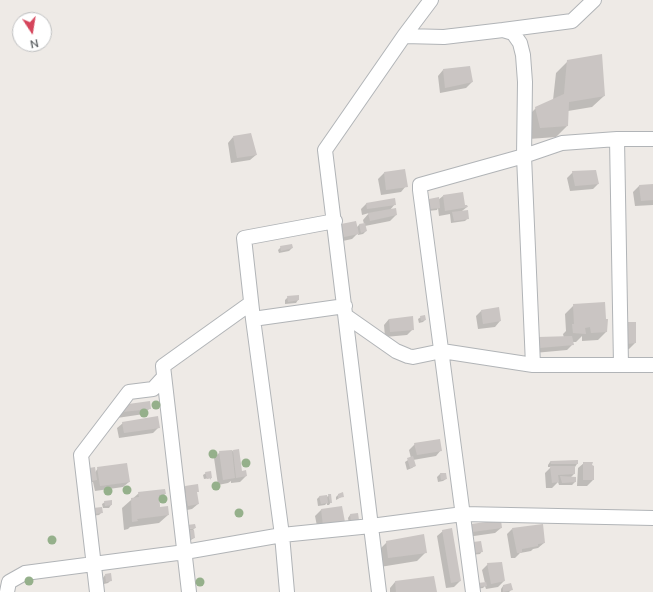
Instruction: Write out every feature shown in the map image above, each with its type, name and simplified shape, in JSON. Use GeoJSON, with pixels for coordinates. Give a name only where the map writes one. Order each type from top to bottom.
{"type":"FeatureCollection","features":[{"type":"Feature","properties":{"kind":"street"},"geometry":{"type":"LineString","coordinates":[[379,592],[335,221],[325,150],[404,36],[431,0]]}},
{"type":"Feature","properties":{"kind":"street"},"geometry":{"type":"LineString","coordinates":[[444,37],[572,21],[594,0]]}},
{"type":"Feature","properties":{"kind":"street"},"geometry":{"type":"LineString","coordinates":[[404,36],[444,37],[503,30],[513,34],[520,43],[524,55],[524,156],[533,365]]}},
{"type":"Feature","properties":{"kind":"street"},"geometry":{"type":"LineString","coordinates":[[617,139],[621,365]]}},
{"type":"Feature","properties":{"kind":"street"},"geometry":{"type":"LineString","coordinates":[[473,592],[420,185],[524,156],[562,143],[617,139],[653,139]]}},
{"type":"Feature","properties":{"kind":"street"},"geometry":{"type":"LineString","coordinates":[[287,592],[282,535],[253,320],[244,238],[335,221]]}},
{"type":"Feature","properties":{"kind":"street"},"geometry":{"type":"LineString","coordinates":[[189,592],[163,366],[251,303]]}},
{"type":"Feature","properties":{"kind":"street"},"geometry":{"type":"LineString","coordinates":[[253,320],[345,311],[396,351],[413,357],[442,352],[533,365],[653,365]]}},
{"type":"Feature","properties":{"kind":"street"},"geometry":{"type":"LineString","coordinates":[[97,592],[81,455],[129,392],[153,389],[164,377]]}},
{"type":"Feature","properties":{"kind":"street"},"geometry":{"type":"LineString","coordinates":[[7,592],[9,582],[25,574],[185,552],[282,535],[371,526],[463,514],[653,518]]}},
{"type":"Feature","properties":{"kind":"building"},"geometry":{"type":"Polygon","coordinates":[[[602,54],[605,96],[569,102],[568,126],[540,128],[535,107],[564,94],[567,60],[602,54]]]}},
{"type":"Feature","properties":{"kind":"building"},"geometry":{"type":"Polygon","coordinates":[[[470,66],[473,82],[445,88],[443,69],[470,66]]]}},
{"type":"Feature","properties":{"kind":"building"},"geometry":{"type":"Polygon","coordinates":[[[251,133],[257,155],[237,158],[233,136],[251,133]]]}},
{"type":"Feature","properties":{"kind":"building"},"geometry":{"type":"Polygon","coordinates":[[[405,169],[408,187],[386,190],[384,172],[405,169]]]}},
{"type":"Feature","properties":{"kind":"building"},"geometry":{"type":"Polygon","coordinates":[[[596,170],[599,184],[575,186],[572,171],[596,170]]]}},
{"type":"Feature","properties":{"kind":"building"},"geometry":{"type":"Polygon","coordinates":[[[653,184],[653,200],[641,201],[639,185],[653,184]]]}},
{"type":"Feature","properties":{"kind":"building"},"geometry":{"type":"Polygon","coordinates":[[[463,192],[465,205],[468,207],[445,211],[443,195],[463,192]]]}},
{"type":"Feature","properties":{"kind":"building"},"geometry":{"type":"Polygon","coordinates":[[[439,197],[440,208],[430,209],[429,199],[439,197]]]}},
{"type":"Feature","properties":{"kind":"building"},"geometry":{"type":"Polygon","coordinates":[[[395,198],[396,205],[367,209],[366,203],[395,198]]]}},
{"type":"Feature","properties":{"kind":"building"},"geometry":{"type":"Polygon","coordinates":[[[396,208],[397,215],[370,221],[368,213],[396,208]]]}},
{"type":"Feature","properties":{"kind":"building"},"geometry":{"type":"Polygon","coordinates":[[[468,210],[469,219],[454,221],[452,212],[468,210]]]}},
{"type":"Feature","properties":{"kind":"building"},"geometry":{"type":"Polygon","coordinates":[[[356,221],[359,234],[344,237],[341,224],[356,221]]]}},
{"type":"Feature","properties":{"kind":"building"},"geometry":{"type":"Polygon","coordinates":[[[365,223],[367,231],[361,233],[359,224],[365,223]]]}},
{"type":"Feature","properties":{"kind":"building"},"geometry":{"type":"Polygon","coordinates":[[[292,244],[293,248],[281,251],[280,246],[292,244]]]}},
{"type":"Feature","properties":{"kind":"building"},"geometry":{"type":"Polygon","coordinates":[[[299,295],[299,300],[288,302],[287,296],[299,295]]]}},
{"type":"Feature","properties":{"kind":"building"},"geometry":{"type":"Polygon","coordinates":[[[605,302],[606,319],[608,319],[607,332],[591,333],[590,327],[585,328],[586,334],[573,333],[573,304],[605,302]]]}},
{"type":"Feature","properties":{"kind":"building"},"geometry":{"type":"Polygon","coordinates":[[[499,307],[501,321],[483,324],[481,310],[499,307]]]}},
{"type":"Feature","properties":{"kind":"building"},"geometry":{"type":"Polygon","coordinates":[[[425,315],[426,320],[421,321],[420,316],[425,315]]]}},
{"type":"Feature","properties":{"kind":"building"},"geometry":{"type":"Polygon","coordinates":[[[413,316],[414,330],[390,332],[389,319],[413,316]]]}},
{"type":"Feature","properties":{"kind":"building"},"geometry":{"type":"Polygon","coordinates":[[[627,322],[636,322],[636,343],[627,344],[627,322]]]}},
{"type":"Feature","properties":{"kind":"building"},"geometry":{"type":"Polygon","coordinates":[[[572,336],[574,345],[539,348],[538,337],[572,336]]]}},
{"type":"Feature","properties":{"kind":"building"},"geometry":{"type":"Polygon","coordinates":[[[150,401],[151,409],[122,412],[121,405],[150,401]]]}},
{"type":"Feature","properties":{"kind":"building"},"geometry":{"type":"Polygon","coordinates":[[[158,416],[160,428],[124,433],[122,422],[158,416]]]}},
{"type":"Feature","properties":{"kind":"building"},"geometry":{"type":"Polygon","coordinates":[[[440,439],[442,451],[417,455],[414,443],[440,439]]]}},
{"type":"Feature","properties":{"kind":"building"},"geometry":{"type":"Polygon","coordinates":[[[239,449],[242,471],[246,470],[247,476],[236,478],[233,450],[239,449]]]}},
{"type":"Feature","properties":{"kind":"building"},"geometry":{"type":"Polygon","coordinates":[[[232,450],[235,478],[223,480],[219,451],[232,450]]]}},
{"type":"Feature","properties":{"kind":"building"},"geometry":{"type":"Polygon","coordinates":[[[413,456],[416,466],[410,468],[407,458],[413,456]]]}},
{"type":"Feature","properties":{"kind":"building"},"geometry":{"type":"Polygon","coordinates":[[[578,460],[578,464],[551,464],[550,461],[578,460]]]}},
{"type":"Feature","properties":{"kind":"building"},"geometry":{"type":"Polygon","coordinates":[[[583,462],[593,462],[594,480],[583,480],[583,462]]]}},
{"type":"Feature","properties":{"kind":"building"},"geometry":{"type":"Polygon","coordinates":[[[127,463],[130,482],[100,486],[97,467],[127,463]]]}},
{"type":"Feature","properties":{"kind":"building"},"geometry":{"type":"Polygon","coordinates":[[[550,466],[575,466],[575,474],[558,475],[559,482],[552,483],[550,466]]]}},
{"type":"Feature","properties":{"kind":"building"},"geometry":{"type":"Polygon","coordinates":[[[95,467],[97,480],[91,481],[89,468],[95,467]]]}},
{"type":"Feature","properties":{"kind":"building"},"geometry":{"type":"Polygon","coordinates":[[[211,471],[212,478],[207,479],[205,472],[211,471]]]}},
{"type":"Feature","properties":{"kind":"building"},"geometry":{"type":"Polygon","coordinates":[[[440,473],[446,473],[447,479],[441,480],[440,473]]]}},
{"type":"Feature","properties":{"kind":"building"},"geometry":{"type":"Polygon","coordinates":[[[560,476],[576,477],[576,482],[562,483],[560,476]]]}},
{"type":"Feature","properties":{"kind":"building"},"geometry":{"type":"Polygon","coordinates":[[[198,484],[199,492],[197,492],[199,504],[188,506],[187,501],[185,501],[185,486],[198,484]]]}},
{"type":"Feature","properties":{"kind":"building"},"geometry":{"type":"Polygon","coordinates":[[[165,489],[166,494],[159,495],[160,507],[168,506],[169,515],[137,519],[138,521],[132,522],[131,498],[139,497],[138,492],[165,489]]]}},
{"type":"Feature","properties":{"kind":"building"},"geometry":{"type":"Polygon","coordinates":[[[343,492],[344,497],[338,498],[338,494],[343,492]]]}},
{"type":"Feature","properties":{"kind":"building"},"geometry":{"type":"Polygon","coordinates":[[[328,494],[331,494],[332,503],[330,503],[328,494]]]}},
{"type":"Feature","properties":{"kind":"building"},"geometry":{"type":"Polygon","coordinates":[[[327,495],[328,503],[321,504],[319,496],[327,495]]]}},
{"type":"Feature","properties":{"kind":"building"},"geometry":{"type":"Polygon","coordinates":[[[112,500],[112,505],[105,506],[104,501],[112,500]]]}},
{"type":"Feature","properties":{"kind":"building"},"geometry":{"type":"Polygon","coordinates":[[[342,506],[345,522],[323,526],[321,509],[342,506]]]}},
{"type":"Feature","properties":{"kind":"building"},"geometry":{"type":"Polygon","coordinates":[[[102,507],[103,513],[94,514],[93,508],[102,507]]]}},
{"type":"Feature","properties":{"kind":"building"},"geometry":{"type":"Polygon","coordinates":[[[358,513],[359,520],[351,522],[350,514],[358,513]]]}},
{"type":"Feature","properties":{"kind":"building"},"geometry":{"type":"Polygon","coordinates":[[[501,520],[502,528],[472,532],[471,524],[501,520]]]}},
{"type":"Feature","properties":{"kind":"building"},"geometry":{"type":"Polygon","coordinates":[[[195,524],[196,528],[188,529],[187,525],[195,524]]]}},
{"type":"Feature","properties":{"kind":"building"},"geometry":{"type":"Polygon","coordinates":[[[543,524],[545,543],[522,549],[522,553],[517,553],[512,528],[543,524]]]}},
{"type":"Feature","properties":{"kind":"building"},"geometry":{"type":"Polygon","coordinates":[[[452,528],[461,581],[451,583],[442,530],[452,528]]]}},
{"type":"Feature","properties":{"kind":"building"},"geometry":{"type":"Polygon","coordinates":[[[188,530],[194,530],[195,538],[190,539],[188,530]]]}},
{"type":"Feature","properties":{"kind":"building"},"geometry":{"type":"Polygon","coordinates":[[[424,534],[427,553],[388,558],[386,541],[424,534]]]}},
{"type":"Feature","properties":{"kind":"building"},"geometry":{"type":"Polygon","coordinates":[[[481,541],[483,552],[475,553],[473,542],[481,541]]]}},
{"type":"Feature","properties":{"kind":"building"},"geometry":{"type":"Polygon","coordinates":[[[502,562],[505,581],[491,584],[487,563],[502,562]]]}},
{"type":"Feature","properties":{"kind":"building"},"geometry":{"type":"Polygon","coordinates":[[[111,573],[112,581],[106,582],[105,574],[111,573]]]}},
{"type":"Feature","properties":{"kind":"building"},"geometry":{"type":"Polygon","coordinates":[[[434,576],[437,592],[396,592],[395,581],[434,576]]]}},
{"type":"Feature","properties":{"kind":"building"},"geometry":{"type":"Polygon","coordinates":[[[486,582],[487,586],[479,587],[478,583],[486,582]]]}},
{"type":"Feature","properties":{"kind":"building"},"geometry":{"type":"Polygon","coordinates":[[[511,583],[513,590],[503,592],[503,585],[511,583]]]}}]}
